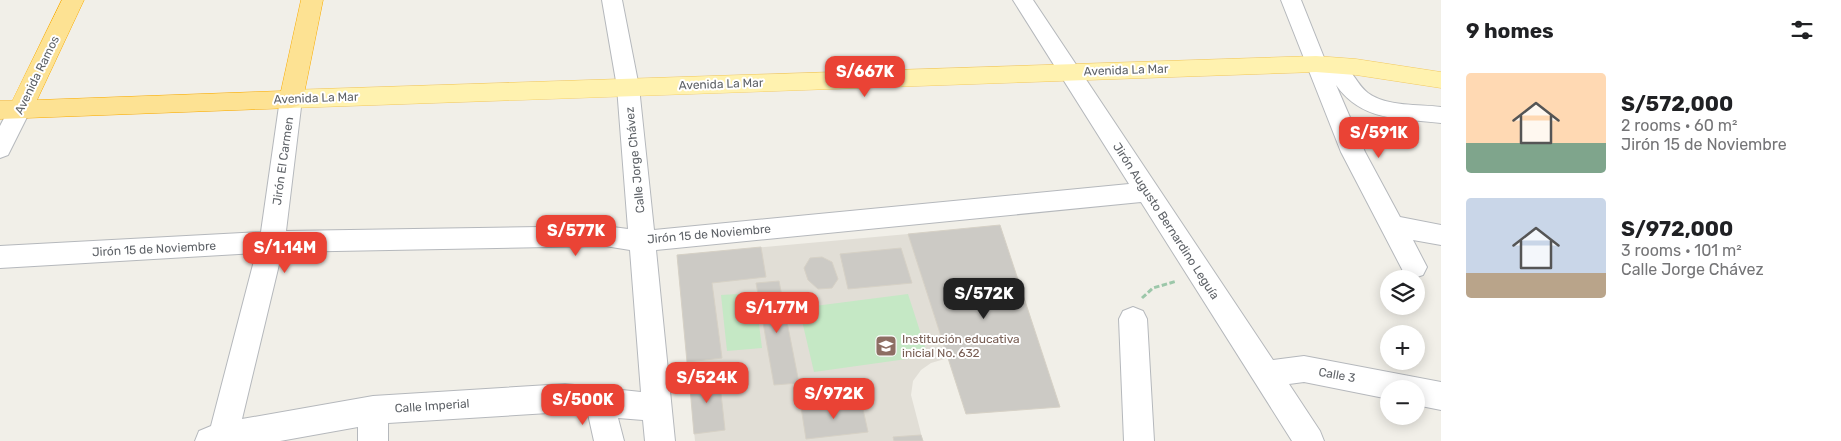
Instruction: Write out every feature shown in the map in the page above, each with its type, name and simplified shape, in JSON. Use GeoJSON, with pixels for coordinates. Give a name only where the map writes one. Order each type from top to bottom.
{"type":"FeatureCollection","features":[{"type":"Feature","properties":{"kind":"highway","name":"Avenida Ramos"},"geometry":{"type":"LineString","coordinates":[[10,109],[73,0]]}},
{"type":"Feature","properties":{"kind":"highway","name":"Jirón El Carmen"},"geometry":{"type":"LineString","coordinates":[[291,99],[312,0]]}},
{"type":"Feature","properties":{"kind":"highway","name":"Avenida La Mar"},"geometry":{"type":"LineString","coordinates":[[10,109],[291,99]]}},
{"type":"Feature","properties":{"kind":"main road","name":"Avenida La Mar"},"geometry":{"type":"LineString","coordinates":[[291,99],[1324,65],[1441,80]]}},
{"type":"Feature","properties":{"kind":"street","name":"Calle Jorge Chávez"},"geometry":{"type":"LineString","coordinates":[[612,0],[628,87],[660,441]]}},
{"type":"Feature","properties":{"kind":"street","name":"Jirón Augusto Bernardino Leguía"},"geometry":{"type":"LineString","coordinates":[[1024,0],[1146,192],[1309,441]]}},
{"type":"Feature","properties":{"kind":"street"},"geometry":{"type":"LineString","coordinates":[[1291,0],[1324,65],[1354,152],[1414,267]]}},
{"type":"Feature","properties":{"kind":"street"},"geometry":{"type":"LineString","coordinates":[[1324,65],[1364,101],[1382,107],[1441,115]]}},
{"type":"Feature","properties":{"kind":"street","name":"Jirón El Carmen"},"geometry":{"type":"LineString","coordinates":[[216,439],[272,242],[291,99]]}},
{"type":"Feature","properties":{"kind":"street","name":"Avenida Ramos"},"geometry":{"type":"LineString","coordinates":[[0,149],[10,109]]}},
{"type":"Feature","properties":{"kind":"street","name":"Jirón 15 de Noviembre"},"geometry":{"type":"LineString","coordinates":[[0,257],[272,242],[605,236],[643,241],[1146,192]]}},
{"type":"Feature","properties":{"kind":"street"},"geometry":{"type":"LineString","coordinates":[[1393,226],[1441,235]]}},
{"type":"Feature","properties":{"kind":"street"},"geometry":{"type":"LineString","coordinates":[[1133,319],[1139,441]]}},
{"type":"Feature","properties":{"kind":"street","name":"Calle 3"},"geometry":{"type":"LineString","coordinates":[[1266,374],[1304,369],[1380,384]]}},
{"type":"Feature","properties":{"kind":"street"},"geometry":{"type":"LineString","coordinates":[[1425,393],[1441,396]]}},
{"type":"Feature","properties":{"kind":"street","name":"Calle Imperial"},"geometry":{"type":"LineString","coordinates":[[216,439],[373,410],[565,398],[657,408]]}},
{"type":"Feature","properties":{"kind":"street"},"geometry":{"type":"LineString","coordinates":[[600,402],[609,441]]}},
{"type":"Feature","properties":{"kind":"street"},"geometry":{"type":"LineString","coordinates":[[373,410],[373,441]]}},
{"type":"Feature","properties":{"kind":"path"},"geometry":{"type":"LineString","coordinates":[[1133,319],[1136,306],[1145,292],[1159,284],[1202,277]]}},
{"type":"Feature","properties":{"kind":"shaded area"},"geometry":{"type":"Polygon","coordinates":[[[908,234],[948,358],[931,363],[921,370],[913,381],[911,395],[923,441],[695,441],[677,255],[908,234]]]}},
{"type":"Feature","properties":{"kind":"green space"},"geometry":{"type":"Polygon","coordinates":[[[755,293],[762,348],[727,351],[721,295],[755,293]]]}},
{"type":"Feature","properties":{"kind":"green space"},"geometry":{"type":"Polygon","coordinates":[[[908,294],[928,356],[814,372],[799,308],[908,294]]]}},
{"type":"Feature","properties":{"kind":"building"},"geometry":{"type":"Polygon","coordinates":[[[1000,225],[1060,407],[966,414],[908,234],[1000,225]]]}},
{"type":"Feature","properties":{"kind":"building"},"geometry":{"type":"Polygon","coordinates":[[[761,247],[766,277],[712,283],[722,358],[687,362],[677,255],[761,247]]]}},
{"type":"Feature","properties":{"kind":"building"},"geometry":{"type":"Polygon","coordinates":[[[901,248],[912,283],[848,289],[840,254],[901,248]]]}},
{"type":"Feature","properties":{"kind":"building"},"geometry":{"type":"Polygon","coordinates":[[[822,257],[832,262],[838,279],[832,288],[818,289],[808,280],[804,268],[810,258],[822,257]]]}},
{"type":"Feature","properties":{"kind":"building"},"geometry":{"type":"Polygon","coordinates":[[[779,281],[799,383],[774,385],[756,283],[779,281]]]}},
{"type":"Feature","properties":{"kind":"building"},"geometry":{"type":"Polygon","coordinates":[[[719,375],[725,430],[694,434],[689,376],[719,375]]]}},
{"type":"Feature","properties":{"kind":"building"},"geometry":{"type":"Polygon","coordinates":[[[861,400],[868,432],[806,439],[801,407],[861,400]]]}},
{"type":"Feature","properties":{"kind":"building"},"geometry":{"type":"Polygon","coordinates":[[[921,435],[923,441],[894,441],[893,437],[921,435]]]}},
{"type":"Feature","properties":{"kind":"place","name":"Institución educativa inicial No. 632"},"geometry":{"type":"Point","coordinates":[886,346]}}]}
